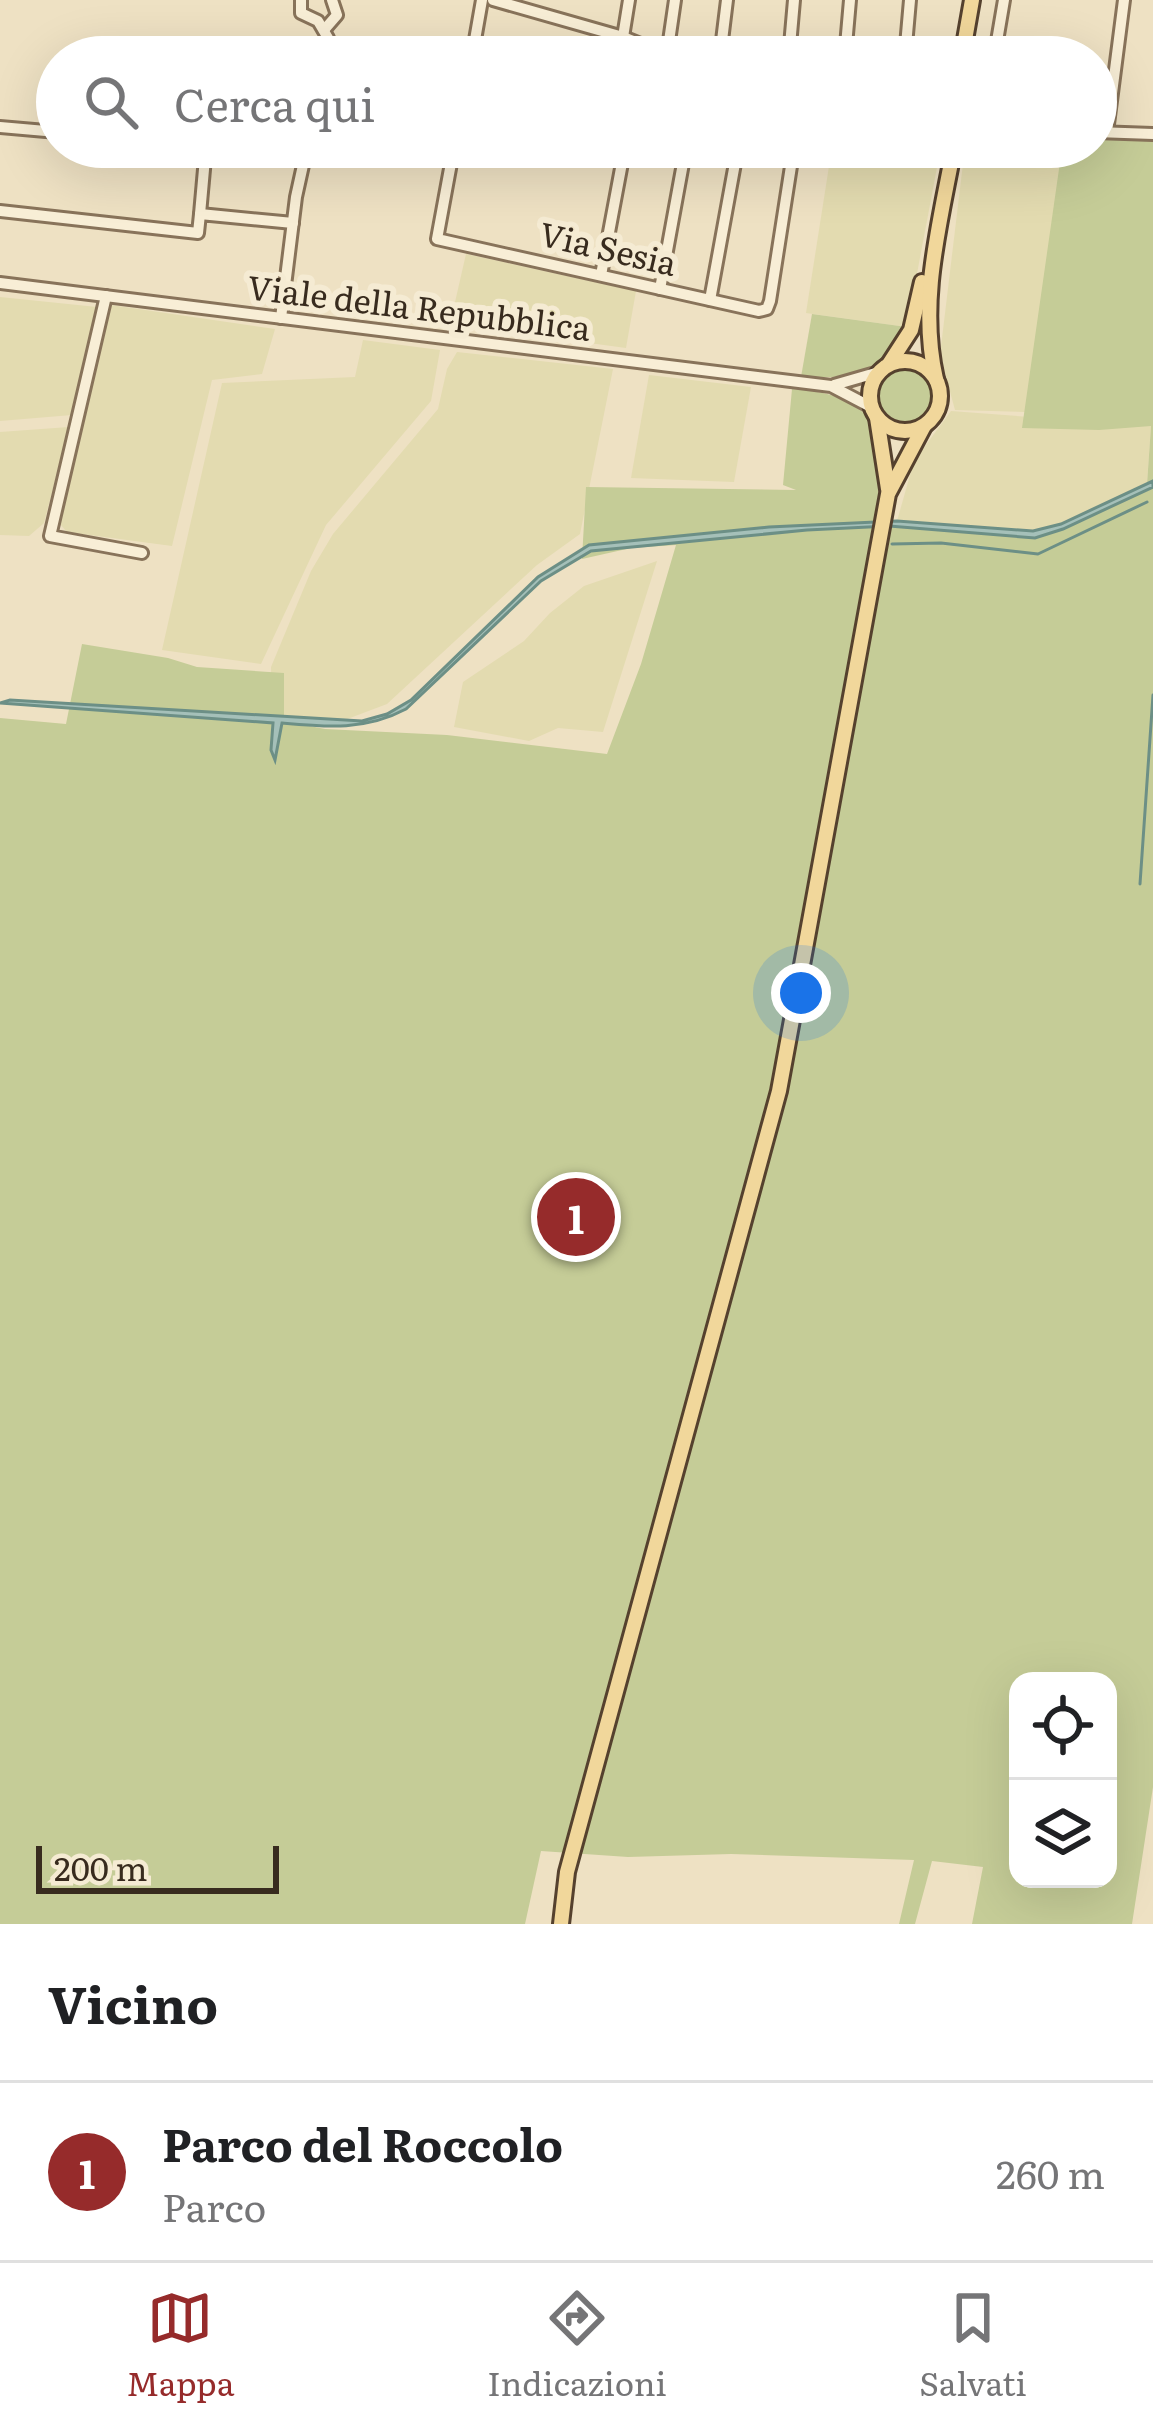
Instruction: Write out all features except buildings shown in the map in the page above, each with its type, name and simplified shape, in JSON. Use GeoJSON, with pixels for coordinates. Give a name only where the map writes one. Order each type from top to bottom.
{"type":"FeatureCollection","features":[{"type":"Feature","properties":{"kind":"main road"},"geometry":{"type":"LineString","coordinates":[[970,36],[976,0]]}},
{"type":"Feature","properties":{"kind":"main road"},"geometry":{"type":"LineString","coordinates":[[888,494],[870,388],[915,316],[943,168]]}},
{"type":"Feature","properties":{"kind":"main road"},"geometry":{"type":"LineString","coordinates":[[561,1924],[567,1873],[779,1090],[888,494],[939,404],[929,338],[929,292],[944,168]]}},
{"type":"Feature","properties":{"kind":"main road"},"geometry":{"type":"LineString","coordinates":[[884,368],[916,362],[936,379]]}},
{"type":"Feature","properties":{"kind":"main road"},"geometry":{"type":"LineString","coordinates":[[874,413],[899,431],[924,426]]}},
{"type":"Feature","properties":{"kind":"street"},"geometry":{"type":"LineString","coordinates":[[301,0],[302,13],[318,21],[327,36]]}},
{"type":"Feature","properties":{"kind":"street"},"geometry":{"type":"LineString","coordinates":[[324,30],[337,14],[332,0]]}},
{"type":"Feature","properties":{"kind":"street"},"geometry":{"type":"LineString","coordinates":[[476,36],[482,0]]}},
{"type":"Feature","properties":{"kind":"street"},"geometry":{"type":"LineString","coordinates":[[493,0],[519,2],[620,36]]}},
{"type":"Feature","properties":{"kind":"street"},"geometry":{"type":"LineString","coordinates":[[623,36],[629,0]]}},
{"type":"Feature","properties":{"kind":"street"},"geometry":{"type":"LineString","coordinates":[[672,36],[675,0]]}},
{"type":"Feature","properties":{"kind":"street"},"geometry":{"type":"LineString","coordinates":[[723,36],[727,0]]}},
{"type":"Feature","properties":{"kind":"street"},"geometry":{"type":"LineString","coordinates":[[791,36],[794,0]]}},
{"type":"Feature","properties":{"kind":"street"},"geometry":{"type":"LineString","coordinates":[[847,36],[850,0]]}},
{"type":"Feature","properties":{"kind":"street"},"geometry":{"type":"LineString","coordinates":[[907,36],[910,0]]}},
{"type":"Feature","properties":{"kind":"street"},"geometry":{"type":"LineString","coordinates":[[998,36],[1004,0]]}},
{"type":"Feature","properties":{"kind":"street"},"geometry":{"type":"LineString","coordinates":[[1117,40],[1124,0]]}},
{"type":"Feature","properties":{"kind":"street"},"geometry":{"type":"LineString","coordinates":[[0,127],[36,130]]}},
{"type":"Feature","properties":{"kind":"street"},"geometry":{"type":"LineString","coordinates":[[1117,133],[1153,134]]}},
{"type":"Feature","properties":{"kind":"street"},"geometry":{"type":"LineString","coordinates":[[0,211],[198,233],[204,168]]}},
{"type":"Feature","properties":{"kind":"street"},"geometry":{"type":"LineString","coordinates":[[281,318],[303,168]]}},
{"type":"Feature","properties":{"kind":"street","name":"Via Sesia"},"geometry":{"type":"LineString","coordinates":[[450,168],[437,238],[759,311],[767,309],[790,168]]}},
{"type":"Feature","properties":{"kind":"street"},"geometry":{"type":"LineString","coordinates":[[601,275],[621,168]]}},
{"type":"Feature","properties":{"kind":"street"},"geometry":{"type":"LineString","coordinates":[[660,289],[682,168]]}},
{"type":"Feature","properties":{"kind":"street"},"geometry":{"type":"LineString","coordinates":[[710,300],[734,168]]}},
{"type":"Feature","properties":{"kind":"street"},"geometry":{"type":"LineString","coordinates":[[200,214],[292,223]]}},
{"type":"Feature","properties":{"kind":"street","name":"Viale della Repubblica"},"geometry":{"type":"LineString","coordinates":[[0,283],[831,386]]}},
{"type":"Feature","properties":{"kind":"street"},"geometry":{"type":"LineString","coordinates":[[106,296],[50,536],[142,553]]}},
{"type":"Feature","properties":{"kind":"street"},"geometry":{"type":"LineString","coordinates":[[831,386],[884,368]]}},
{"type":"Feature","properties":{"kind":"street"},"geometry":{"type":"LineString","coordinates":[[831,386],[874,413]]}},
{"type":"Feature","properties":{"kind":"shaded area"},"geometry":{"type":"Polygon","coordinates":[[[829,168],[937,168],[907,327],[806,313],[829,168]]]}},
{"type":"Feature","properties":{"kind":"shaded area"},"geometry":{"type":"Polygon","coordinates":[[[962,168],[1071,168],[1093,414],[955,410],[940,355],[962,168]]]}},
{"type":"Feature","properties":{"kind":"shaded area"},"geometry":{"type":"Polygon","coordinates":[[[466,254],[636,291],[626,348],[450,324],[466,254]]]}},
{"type":"Feature","properties":{"kind":"shaded area"},"geometry":{"type":"Polygon","coordinates":[[[0,297],[97,307],[72,415],[0,421],[0,297]]]}},
{"type":"Feature","properties":{"kind":"shaded area"},"geometry":{"type":"Polygon","coordinates":[[[111,305],[275,329],[262,374],[212,380],[172,546],[67,532],[60,524],[111,305]]]}},
{"type":"Feature","properties":{"kind":"shaded area"},"geometry":{"type":"Polygon","coordinates":[[[363,340],[440,350],[431,401],[326,525],[261,664],[162,650],[222,383],[355,377],[363,340]]]}},
{"type":"Feature","properties":{"kind":"shaded area"},"geometry":{"type":"Polygon","coordinates":[[[457,352],[613,369],[580,534],[537,565],[387,704],[342,721],[272,714],[271,667],[311,571],[333,534],[438,409],[447,369],[457,352]]]}},
{"type":"Feature","properties":{"kind":"shaded area"},"geometry":{"type":"Polygon","coordinates":[[[649,375],[751,387],[734,482],[631,478],[649,375]]]}},
{"type":"Feature","properties":{"kind":"shaded area"},"geometry":{"type":"Polygon","coordinates":[[[951,411],[1151,426],[1147,483],[1061,524],[1034,531],[897,521],[914,461],[951,411]]]}},
{"type":"Feature","properties":{"kind":"shaded area"},"geometry":{"type":"Polygon","coordinates":[[[69,427],[44,523],[29,536],[0,535],[0,432],[69,427]]]}},
{"type":"Feature","properties":{"kind":"shaded area"},"geometry":{"type":"Polygon","coordinates":[[[657,561],[603,732],[558,728],[529,741],[454,727],[463,682],[524,641],[584,586],[657,561]]]}},
{"type":"Feature","properties":{"kind":"green space"},"geometry":{"type":"Polygon","coordinates":[[[1117,138],[1153,139],[1153,1787],[1132,1924],[972,1924],[983,1867],[932,1861],[915,1924],[899,1924],[914,1860],[731,1854],[628,1857],[541,1851],[525,1924],[0,1924],[0,718],[66,724],[82,644],[197,667],[284,673],[284,721],[325,729],[447,735],[607,754],[641,664],[676,545],[631,548],[582,559],[586,487],[796,490],[783,485],[792,389],[846,401],[873,426],[880,467],[875,521],[1033,531],[1061,524],[1147,484],[1151,426],[1022,428],[1059,168],[1117,168],[1117,138]]]}},
{"type":"Feature","properties":{"kind":"green space"},"geometry":{"type":"Polygon","coordinates":[[[812,314],[907,327],[885,355],[863,370],[836,377],[801,377],[812,314]]]}},
{"type":"Feature","properties":{"kind":"green space"},"geometry":{"type":"Polygon","coordinates":[[[904,368],[924,376],[932,396],[924,416],[904,424],[884,416],[876,396],[884,376],[904,368]]]}},
{"type":"Feature","properties":{"kind":"water"},"geometry":{"type":"Polygon","coordinates":[[[1153,481],[1153,487],[1035,538],[889,526],[591,551],[541,581],[406,709],[360,724],[282,723],[275,760],[273,723],[0,703],[362,721],[411,700],[538,577],[589,545],[769,527],[897,521],[1033,531],[1061,524],[1153,481]]]}},
{"type":"Feature","properties":{"kind":"waterway"},"geometry":{"type":"LineString","coordinates":[[892,544],[941,543],[1038,554],[1147,502]]}},
{"type":"Feature","properties":{"kind":"waterway"},"geometry":{"type":"LineString","coordinates":[[1140,884],[1153,695]]}},
{"type":"Feature","properties":{"kind":"place","name":"Parco del Roccolo"},"geometry":{"type":"Point","coordinates":[576,1217]}}]}
